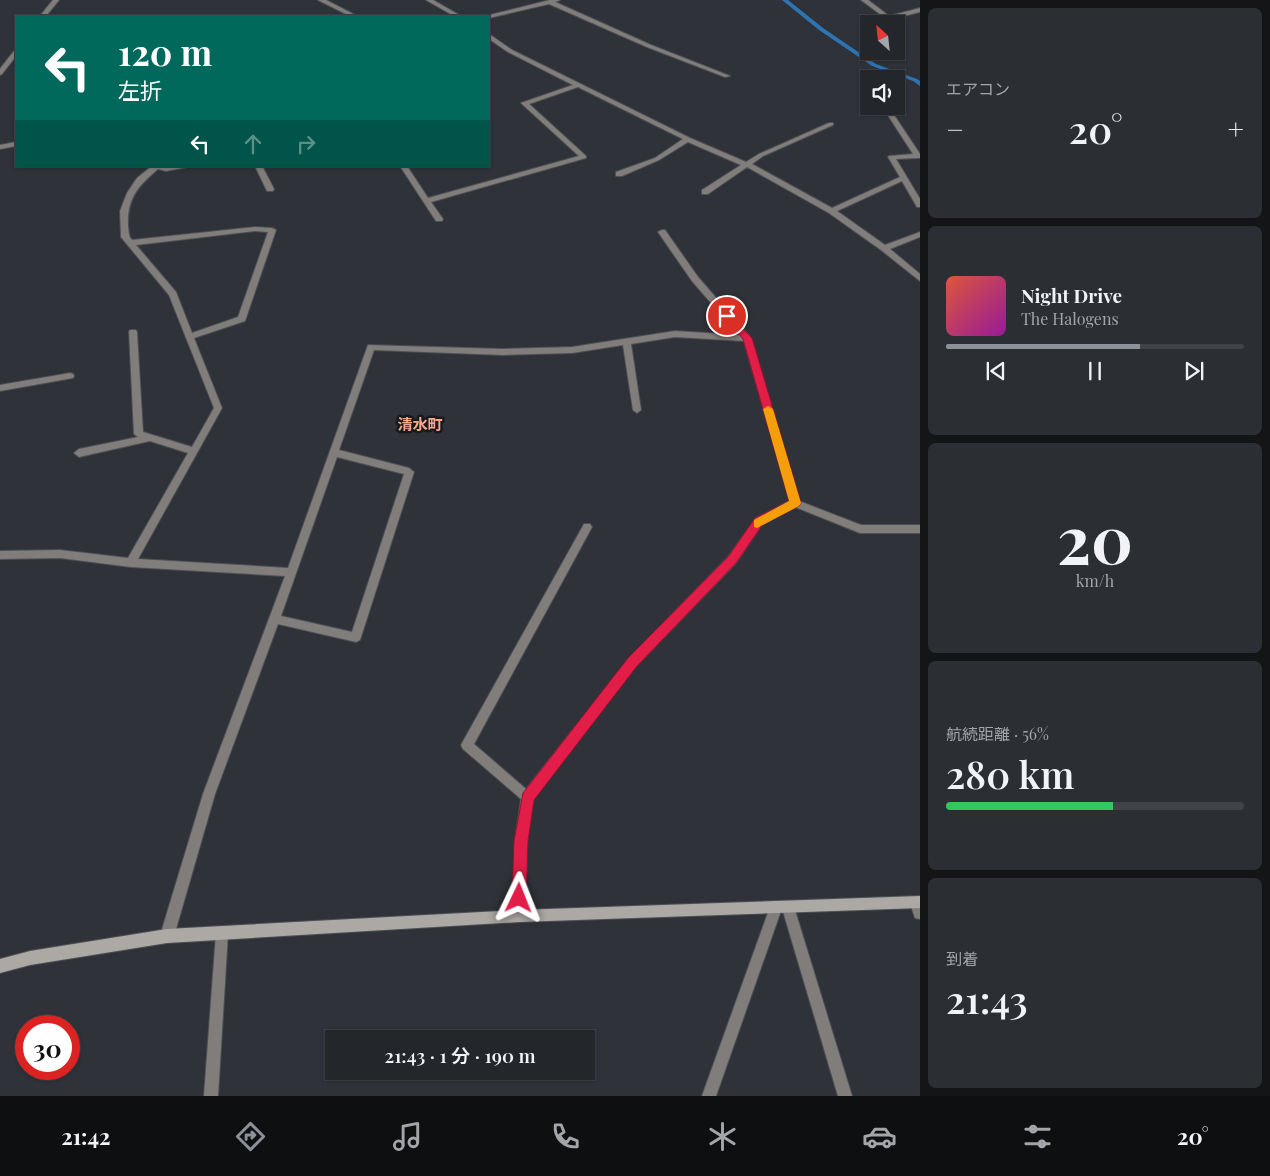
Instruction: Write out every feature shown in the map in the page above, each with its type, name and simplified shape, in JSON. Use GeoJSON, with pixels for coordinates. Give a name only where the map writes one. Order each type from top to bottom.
{"type":"FeatureCollection","features":[{"type":"Feature","properties":{"kind":"street"},"geometry":{"type":"LineString","coordinates":[[44,15],[56,0]]}},
{"type":"Feature","properties":{"kind":"street"},"geometry":{"type":"LineString","coordinates":[[321,0],[352,15]]}},
{"type":"Feature","properties":{"kind":"street"},"geometry":{"type":"LineString","coordinates":[[429,0],[456,15]]}},
{"type":"Feature","properties":{"kind":"street"},"geometry":{"type":"LineString","coordinates":[[490,16],[558,0]]}},
{"type":"Feature","properties":{"kind":"street"},"geometry":{"type":"LineString","coordinates":[[864,0],[888,18],[920,10]]}},
{"type":"Feature","properties":{"kind":"street"},"geometry":{"type":"LineString","coordinates":[[550,2],[649,46],[728,76]]}},
{"type":"Feature","properties":{"kind":"street"},"geometry":{"type":"LineString","coordinates":[[490,37],[510,51],[688,139],[748,165],[832,211],[884,248],[920,278]]}},
{"type":"Feature","properties":{"kind":"street"},"geometry":{"type":"LineString","coordinates":[[0,74],[15,53]]}},
{"type":"Feature","properties":{"kind":"street"},"geometry":{"type":"LineString","coordinates":[[426,201],[584,157],[524,103],[578,85]]}},
{"type":"Feature","properties":{"kind":"street"},"geometry":{"type":"LineString","coordinates":[[891,115],[918,156],[891,157],[920,205]]}},
{"type":"Feature","properties":{"kind":"street"},"geometry":{"type":"LineString","coordinates":[[705,192],[761,155],[832,124]]}},
{"type":"Feature","properties":{"kind":"street"},"geometry":{"type":"LineString","coordinates":[[619,174],[657,159],[688,139]]}},
{"type":"Feature","properties":{"kind":"street"},"geometry":{"type":"LineString","coordinates":[[0,146],[15,144]]}},
{"type":"Feature","properties":{"kind":"street"},"geometry":{"type":"LineString","coordinates":[[131,563],[218,408],[173,294],[125,238],[124,211],[131,193],[140,180],[154,167]]}},
{"type":"Feature","properties":{"kind":"street"},"geometry":{"type":"LineString","coordinates":[[159,167],[166,169],[182,167]]}},
{"type":"Feature","properties":{"kind":"street"},"geometry":{"type":"LineString","coordinates":[[259,167],[270,189]]}},
{"type":"Feature","properties":{"kind":"street"},"geometry":{"type":"LineString","coordinates":[[404,167],[439,219]]}},
{"type":"Feature","properties":{"kind":"street"},"geometry":{"type":"LineString","coordinates":[[832,211],[904,178]]}},
{"type":"Feature","properties":{"kind":"street"},"geometry":{"type":"LineString","coordinates":[[130,243],[255,229],[272,230],[242,319],[191,336]]}},
{"type":"Feature","properties":{"kind":"street"},"geometry":{"type":"LineString","coordinates":[[662,232],[695,279],[747,338],[795,503]]}},
{"type":"Feature","properties":{"kind":"street"},"geometry":{"type":"LineString","coordinates":[[884,248],[920,234]]}},
{"type":"Feature","properties":{"kind":"street"},"geometry":{"type":"LineString","coordinates":[[133,332],[139,434],[194,451]]}},
{"type":"Feature","properties":{"kind":"street"},"geometry":{"type":"LineString","coordinates":[[167,936],[209,794],[292,572],[371,347],[503,352],[572,350],[675,334],[747,338]]}},
{"type":"Feature","properties":{"kind":"street"},"geometry":{"type":"LineString","coordinates":[[627,342],[637,410]]}},
{"type":"Feature","properties":{"kind":"street"},"geometry":{"type":"LineString","coordinates":[[0,388],[70,376]]}},
{"type":"Feature","properties":{"kind":"street"},"geometry":{"type":"LineString","coordinates":[[79,453],[151,438]]}},
{"type":"Feature","properties":{"kind":"street"},"geometry":{"type":"LineString","coordinates":[[274,619],[356,638],[409,472],[333,452]]}},
{"type":"Feature","properties":{"kind":"street"},"geometry":{"type":"LineString","coordinates":[[519,916],[521,841],[527,798],[633,662],[732,560],[759,521],[795,503],[860,529],[920,529]]}},
{"type":"Feature","properties":{"kind":"street"},"geometry":{"type":"LineString","coordinates":[[527,798],[467,745],[587,527]]}},
{"type":"Feature","properties":{"kind":"street"},"geometry":{"type":"LineString","coordinates":[[0,555],[60,554],[131,563],[292,572]]}},
{"type":"Feature","properties":{"kind":"street"},"geometry":{"type":"LineString","coordinates":[[0,966],[30,958],[167,936],[519,916],[782,907],[919,906]]}},
{"type":"Feature","properties":{"kind":"street"},"geometry":{"type":"LineString","coordinates":[[709,1096],[782,907]]}},
{"type":"Feature","properties":{"kind":"street"},"geometry":{"type":"LineString","coordinates":[[782,907],[844,1096]]}},
{"type":"Feature","properties":{"kind":"street"},"geometry":{"type":"LineString","coordinates":[[211,1096],[222,933]]}},
{"type":"Feature","properties":{"kind":"waterway"},"geometry":{"type":"LineString","coordinates":[[785,0],[821,29],[874,65],[915,80],[920,84]]}},
{"type":"Feature","properties":{"kind":"slow traffic"},"geometry":{"type":"LineString","coordinates":[[757,524],[759,521],[795,503],[768,409]]}},
{"type":"Feature","properties":{"kind":"district","name":"清水町"},"geometry":{"type":"Point","coordinates":[420,425]}},
{"type":"Feature","properties":{"kind":"route"},"geometry":{"type":"LineString","coordinates":[[519,898],[521,841],[527,798],[633,662],[732,560],[759,521],[795,503],[747,338],[727,316]]}}]}
